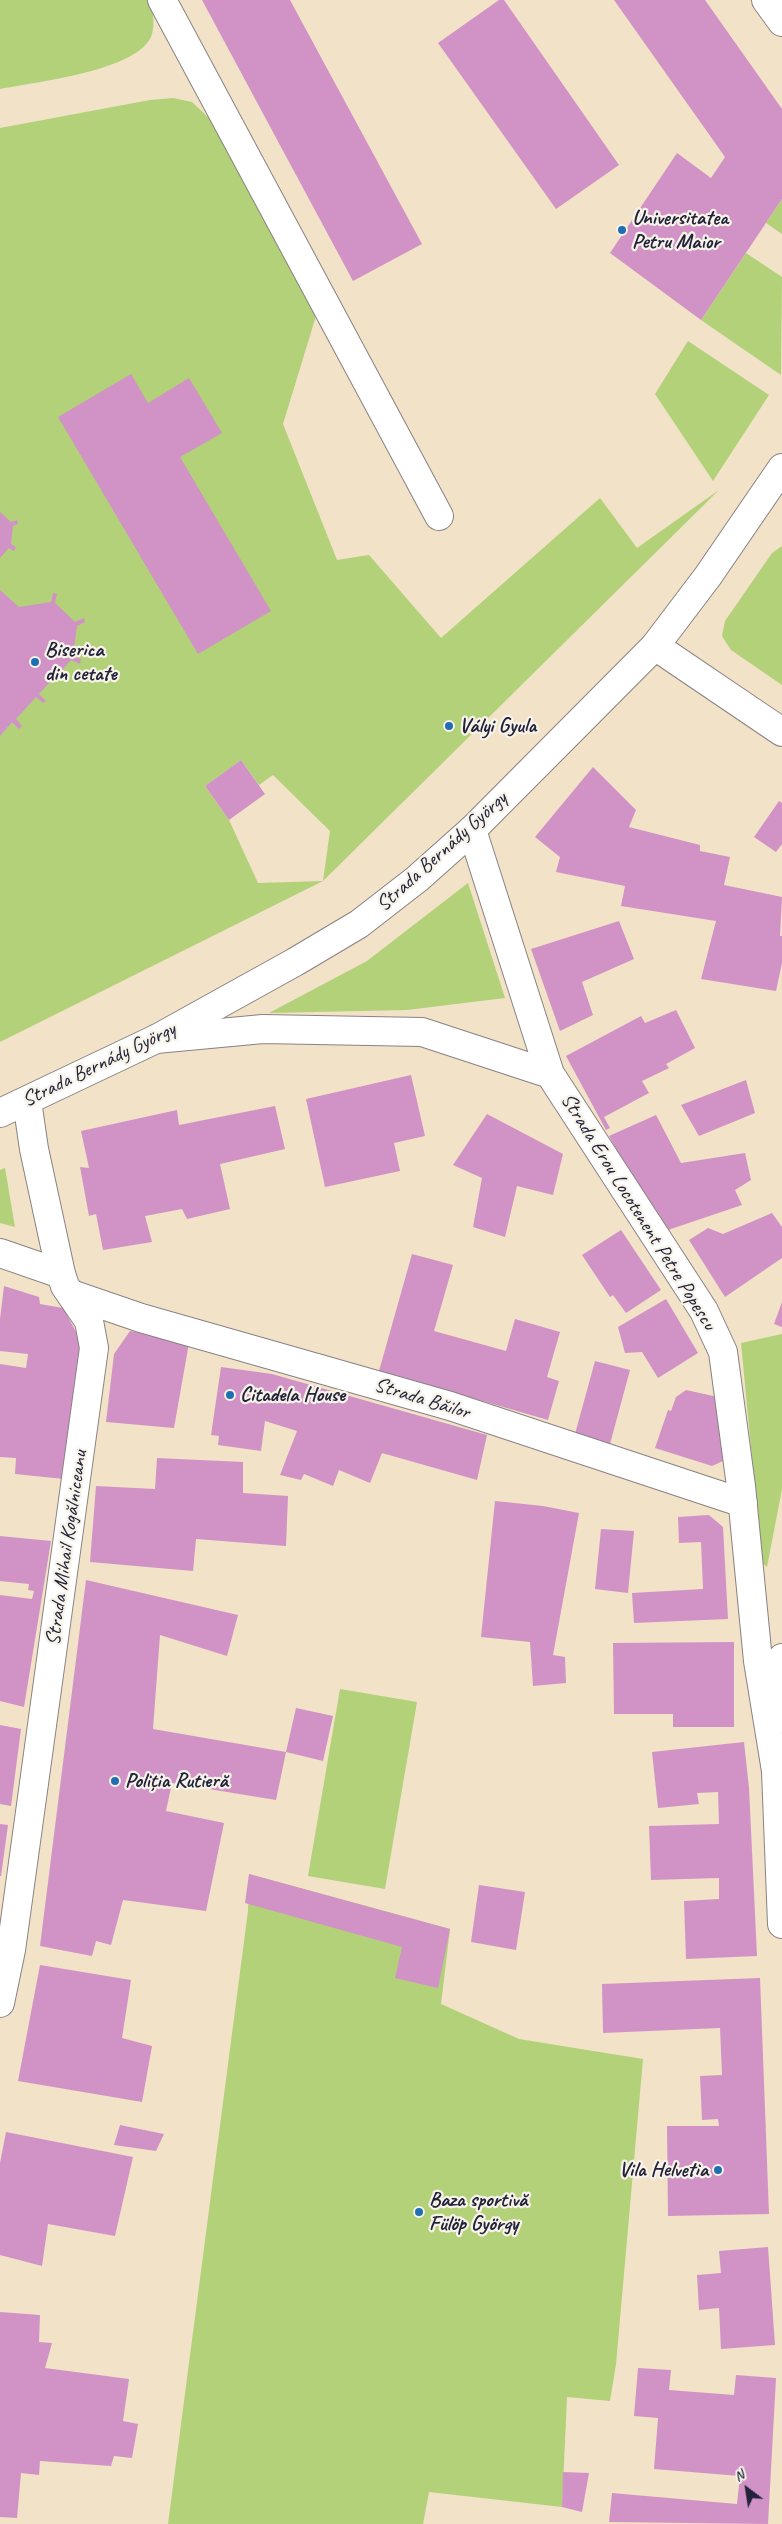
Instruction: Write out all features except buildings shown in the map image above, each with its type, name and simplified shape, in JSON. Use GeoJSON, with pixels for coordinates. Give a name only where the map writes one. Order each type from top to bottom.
{"type":"FeatureCollection","features":[{"type":"Feature","properties":{"kind":"street"},"geometry":{"type":"LineString","coordinates":[[162,0],[439,516]]}},
{"type":"Feature","properties":{"kind":"street"},"geometry":{"type":"LineString","coordinates":[[766,0],[782,22]]}},
{"type":"Feature","properties":{"kind":"street","name":"Strada Bernády György"},"geometry":{"type":"LineString","coordinates":[[0,1113],[156,1039],[359,924],[417,879],[472,830],[655,646],[708,576],[782,468]]}},
{"type":"Feature","properties":{"kind":"street"},"geometry":{"type":"LineString","coordinates":[[655,646],[782,732]]}},
{"type":"Feature","properties":{"kind":"street","name":"Strada Erou Locotenent Petre Popescu"},"geometry":{"type":"LineString","coordinates":[[472,830],[550,1074],[704,1310],[723,1352],[743,1503],[758,1661],[776,1771]]}},
{"type":"Feature","properties":{"kind":"street","name":"Strada Erou Locotenent Petre Popescu"},"geometry":{"type":"LineString","coordinates":[[156,1039],[263,1029],[422,1032],[550,1074]]}},
{"type":"Feature","properties":{"kind":"street","name":"Strada Mihail Kogălniceanu"},"geometry":{"type":"LineString","coordinates":[[0,2003],[11,1950],[94,1348],[89,1321],[66,1284],[34,1149],[27,1101]]}},
{"type":"Feature","properties":{"kind":"street","name":"Strada Băilor"},"geometry":{"type":"LineString","coordinates":[[0,1252],[141,1318],[450,1406],[743,1503]]}},
{"type":"Feature","properties":{"kind":"street"},"geometry":{"type":"LineString","coordinates":[[782,1658],[776,1771],[782,1924]]}},
{"type":"Feature","properties":{"kind":"green space"},"geometry":{"type":"Polygon","coordinates":[[[0,0],[149,0],[153,17],[152,34],[144,47],[108,66],[85,73],[0,89],[0,0]]]}},
{"type":"Feature","properties":{"kind":"green space"},"geometry":{"type":"Polygon","coordinates":[[[173,98],[192,102],[210,119],[316,316],[283,424],[337,560],[369,555],[441,638],[600,498],[637,548],[719,490],[323,881],[0,1042],[0,128],[150,100],[173,98]],[[241,760],[205,786],[229,820],[258,883],[323,881],[330,831],[273,775],[259,785],[241,760]]]}},
{"type":"Feature","properties":{"kind":"green space"},"geometry":{"type":"Polygon","coordinates":[[[782,199],[782,234],[766,223],[782,199]]]}},
{"type":"Feature","properties":{"kind":"green space"},"geometry":{"type":"Polygon","coordinates":[[[746,253],[782,277],[781,375],[701,320],[746,253]]]}},
{"type":"Feature","properties":{"kind":"green space"},"geometry":{"type":"Polygon","coordinates":[[[688,341],[769,395],[713,481],[655,394],[688,341]]]}},
{"type":"Feature","properties":{"kind":"green space"},"geometry":{"type":"Polygon","coordinates":[[[782,546],[782,685],[731,650],[722,636],[725,621],[772,553],[782,546]]]}},
{"type":"Feature","properties":{"kind":"green space"},"geometry":{"type":"Polygon","coordinates":[[[468,883],[505,998],[407,1010],[269,1013],[367,961],[468,883]]]}},
{"type":"Feature","properties":{"kind":"green space"},"geometry":{"type":"Polygon","coordinates":[[[5,1168],[15,1227],[0,1223],[0,1170],[5,1168]]]}},
{"type":"Feature","properties":{"kind":"green space"},"geometry":{"type":"Polygon","coordinates":[[[782,1334],[782,1489],[767,1567],[762,1563],[741,1343],[782,1334]]]}},
{"type":"Feature","properties":{"kind":"green space"},"geometry":{"type":"Polygon","coordinates":[[[340,1689],[417,1702],[385,1889],[308,1876],[340,1689]]]}},
{"type":"Feature","properties":{"kind":"green space","name":"Baza sportivă Fülöp György"},"geometry":{"type":"Polygon","coordinates":[[[249,1874],[450,1929],[441,2004],[519,2039],[643,2059],[616,2364],[610,2401],[567,2397],[562,2507],[429,2492],[423,2524],[168,2524],[248,1911],[249,1874]]]}},
{"type":"Feature","properties":{"kind":"place","name":"Universitatea Petru Maior"},"geometry":{"type":"Point","coordinates":[622,230]}},
{"type":"Feature","properties":{"kind":"place","name":"Biserica din cetate"},"geometry":{"type":"Point","coordinates":[35,662]}},
{"type":"Feature","properties":{"kind":"place","name":"Vályi Gyula"},"geometry":{"type":"Point","coordinates":[449,726]}},
{"type":"Feature","properties":{"kind":"place","name":"Citadela House"},"geometry":{"type":"Point","coordinates":[230,1395]}},
{"type":"Feature","properties":{"kind":"place","name":"Poliția Rutieră"},"geometry":{"type":"Point","coordinates":[115,1781]}},
{"type":"Feature","properties":{"kind":"place","name":"Vila Helvetia"},"geometry":{"type":"Point","coordinates":[718,2170]}},
{"type":"Feature","properties":{"kind":"place","name":"Baza sportivă Fülöp György"},"geometry":{"type":"Point","coordinates":[419,2212]}}]}
